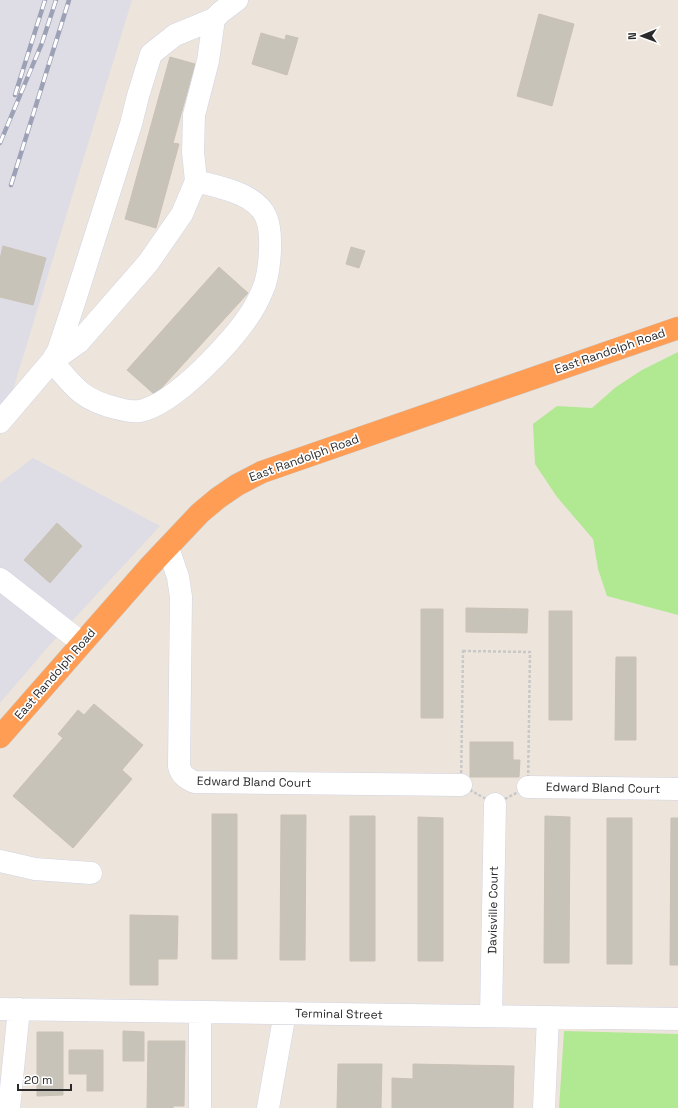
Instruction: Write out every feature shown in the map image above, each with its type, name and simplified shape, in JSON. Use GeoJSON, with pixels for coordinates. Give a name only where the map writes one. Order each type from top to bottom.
{"type":"FeatureCollection","features":[{"type":"Feature","properties":{"kind":"highway","name":"East Randolph Road"},"geometry":{"type":"LineString","coordinates":[[0,737],[82,643],[200,513],[237,485],[262,472],[678,328]]}},
{"type":"Feature","properties":{"kind":"street"},"geometry":{"type":"LineString","coordinates":[[0,422],[52,361],[58,351],[131,124],[151,54],[175,36],[214,19],[237,0]]}},
{"type":"Feature","properties":{"kind":"street"},"geometry":{"type":"LineString","coordinates":[[52,361],[79,342],[148,262],[182,214],[196,181],[193,152],[194,115],[208,62],[214,19]]}},
{"type":"Feature","properties":{"kind":"street"},"geometry":{"type":"LineString","coordinates":[[52,361],[73,386],[85,396],[100,404],[122,410],[140,411],[157,404],[180,390],[224,347],[252,311],[265,283],[270,256],[269,232],[266,217],[258,207],[244,195],[196,181]]}},
{"type":"Feature","properties":{"kind":"street","name":"Edward Bland Court"},"geometry":{"type":"LineString","coordinates":[[168,548],[178,577],[181,597],[179,766],[180,771],[186,778],[194,782],[461,785]]}},
{"type":"Feature","properties":{"kind":"street"},"geometry":{"type":"LineString","coordinates":[[0,579],[82,643]]}},
{"type":"Feature","properties":{"kind":"street","name":"Edward Bland Court"},"geometry":{"type":"LineString","coordinates":[[528,787],[678,789]]}},
{"type":"Feature","properties":{"kind":"street","name":"Davisville Court"},"geometry":{"type":"LineString","coordinates":[[491,1016],[495,804]]}},
{"type":"Feature","properties":{"kind":"street"},"geometry":{"type":"LineString","coordinates":[[0,861],[35,869],[91,873]]}},
{"type":"Feature","properties":{"kind":"street"},"geometry":{"type":"LineString","coordinates":[[9,1108],[10,1009]]}},
{"type":"Feature","properties":{"kind":"street","name":"Terminal Street"},"geometry":{"type":"LineString","coordinates":[[10,1009],[678,1019]]}},
{"type":"Feature","properties":{"kind":"street"},"geometry":{"type":"LineString","coordinates":[[200,1012],[200,1108]]}},
{"type":"Feature","properties":{"kind":"street"},"geometry":{"type":"LineString","coordinates":[[268,1108],[285,1013]]}},
{"type":"Feature","properties":{"kind":"street"},"geometry":{"type":"LineString","coordinates":[[544,1108],[548,1017]]}},
{"type":"Feature","properties":{"kind":"path"},"geometry":{"type":"LineString","coordinates":[[463,651],[530,652],[528,787],[495,804],[461,785],[463,651]]}},
{"type":"Feature","properties":{"kind":"shaded area"},"geometry":{"type":"Polygon","coordinates":[[[0,0],[132,0],[0,432],[0,0]]]}},
{"type":"Feature","properties":{"kind":"shaded area"},"geometry":{"type":"Polygon","coordinates":[[[33,458],[160,526],[47,648],[0,703],[0,483],[33,458]]]}},
{"type":"Feature","properties":{"kind":"green space"},"geometry":{"type":"Polygon","coordinates":[[[678,352],[678,615],[607,596],[598,569],[593,539],[557,497],[535,464],[533,424],[557,406],[592,408],[616,387],[642,370],[678,352]]]}},
{"type":"Feature","properties":{"kind":"green space"},"geometry":{"type":"Polygon","coordinates":[[[564,1031],[678,1034],[678,1108],[559,1108],[564,1031]]]}},
{"type":"Feature","properties":{"kind":"building"},"geometry":{"type":"Polygon","coordinates":[[[539,14],[574,24],[552,106],[517,96],[539,14]]]}},
{"type":"Feature","properties":{"kind":"building"},"geometry":{"type":"Polygon","coordinates":[[[261,33],[285,40],[286,35],[298,38],[287,75],[252,64],[261,33]]]}},
{"type":"Feature","properties":{"kind":"building"},"geometry":{"type":"Polygon","coordinates":[[[170,57],[195,64],[173,143],[179,144],[156,228],[125,219],[170,57]]]}},
{"type":"Feature","properties":{"kind":"building"},"geometry":{"type":"Polygon","coordinates":[[[3,246],[46,258],[33,305],[0,297],[0,259],[3,246]]]}},
{"type":"Feature","properties":{"kind":"building"},"geometry":{"type":"Polygon","coordinates":[[[351,247],[365,251],[359,268],[346,264],[351,247]]]}},
{"type":"Feature","properties":{"kind":"building"},"geometry":{"type":"Polygon","coordinates":[[[219,267],[248,293],[155,395],[127,370],[219,267]]]}},
{"type":"Feature","properties":{"kind":"building"},"geometry":{"type":"Polygon","coordinates":[[[57,523],[82,546],[50,583],[24,560],[57,523]]]}},
{"type":"Feature","properties":{"kind":"building"},"geometry":{"type":"Polygon","coordinates":[[[466,608],[528,609],[527,633],[466,632],[466,608]]]}},
{"type":"Feature","properties":{"kind":"building"},"geometry":{"type":"Polygon","coordinates":[[[421,609],[443,609],[443,718],[421,718],[421,609]]]}},
{"type":"Feature","properties":{"kind":"building"},"geometry":{"type":"Polygon","coordinates":[[[549,611],[572,611],[572,720],[549,720],[549,611]]]}},
{"type":"Feature","properties":{"kind":"building"},"geometry":{"type":"Polygon","coordinates":[[[616,657],[636,657],[636,740],[615,740],[616,657]]]}},
{"type":"Feature","properties":{"kind":"building"},"geometry":{"type":"Polygon","coordinates":[[[94,704],[143,745],[122,770],[132,779],[73,848],[13,796],[63,738],[58,734],[78,710],[84,715],[94,704]]]}},
{"type":"Feature","properties":{"kind":"building"},"geometry":{"type":"Polygon","coordinates":[[[470,742],[513,742],[513,760],[520,760],[519,777],[470,777],[470,742]]]}},
{"type":"Feature","properties":{"kind":"building"},"geometry":{"type":"Polygon","coordinates":[[[212,814],[237,814],[237,959],[212,959],[212,814]]]}},
{"type":"Feature","properties":{"kind":"building"},"geometry":{"type":"Polygon","coordinates":[[[281,815],[306,815],[305,960],[280,960],[281,815]]]}},
{"type":"Feature","properties":{"kind":"building"},"geometry":{"type":"Polygon","coordinates":[[[350,816],[375,816],[375,961],[350,961],[350,816]]]}},
{"type":"Feature","properties":{"kind":"building"},"geometry":{"type":"Polygon","coordinates":[[[545,816],[570,817],[569,963],[544,963],[545,816]]]}},
{"type":"Feature","properties":{"kind":"building"},"geometry":{"type":"Polygon","coordinates":[[[418,817],[443,818],[443,961],[418,961],[418,817]]]}},
{"type":"Feature","properties":{"kind":"building"},"geometry":{"type":"Polygon","coordinates":[[[607,818],[632,818],[632,964],[607,964],[607,818]]]}},
{"type":"Feature","properties":{"kind":"building"},"geometry":{"type":"Polygon","coordinates":[[[671,818],[678,818],[678,965],[670,965],[671,818]]]}},
{"type":"Feature","properties":{"kind":"building"},"geometry":{"type":"Polygon","coordinates":[[[130,915],[178,916],[177,959],[158,959],[158,985],[130,985],[130,915]]]}},
{"type":"Feature","properties":{"kind":"building"},"geometry":{"type":"Polygon","coordinates":[[[123,1031],[144,1032],[144,1061],[123,1061],[123,1031]]]}},
{"type":"Feature","properties":{"kind":"building"},"geometry":{"type":"Polygon","coordinates":[[[37,1032],[63,1032],[63,1095],[37,1096],[37,1032]]]}},
{"type":"Feature","properties":{"kind":"building"},"geometry":{"type":"Polygon","coordinates":[[[148,1041],[185,1041],[184,1106],[173,1106],[173,1108],[147,1108],[148,1041]]]}},
{"type":"Feature","properties":{"kind":"building"},"geometry":{"type":"Polygon","coordinates":[[[69,1050],[103,1050],[103,1091],[87,1091],[87,1074],[69,1074],[69,1050]]]}},
{"type":"Feature","properties":{"kind":"building"},"geometry":{"type":"Polygon","coordinates":[[[338,1064],[382,1064],[381,1108],[337,1108],[338,1064]]]}},
{"type":"Feature","properties":{"kind":"building"},"geometry":{"type":"Polygon","coordinates":[[[413,1064],[514,1066],[513,1108],[392,1108],[392,1078],[413,1079],[413,1064]]]}},
{"type":"Feature","properties":{"kind":"railway"},"geometry":{"type":"LineString","coordinates":[[15,95],[45,0]]}},
{"type":"Feature","properties":{"kind":"railway"},"geometry":{"type":"LineString","coordinates":[[0,143],[42,43],[56,0]]}},
{"type":"Feature","properties":{"kind":"railway"},"geometry":{"type":"LineString","coordinates":[[11,185],[69,0]]}}]}
